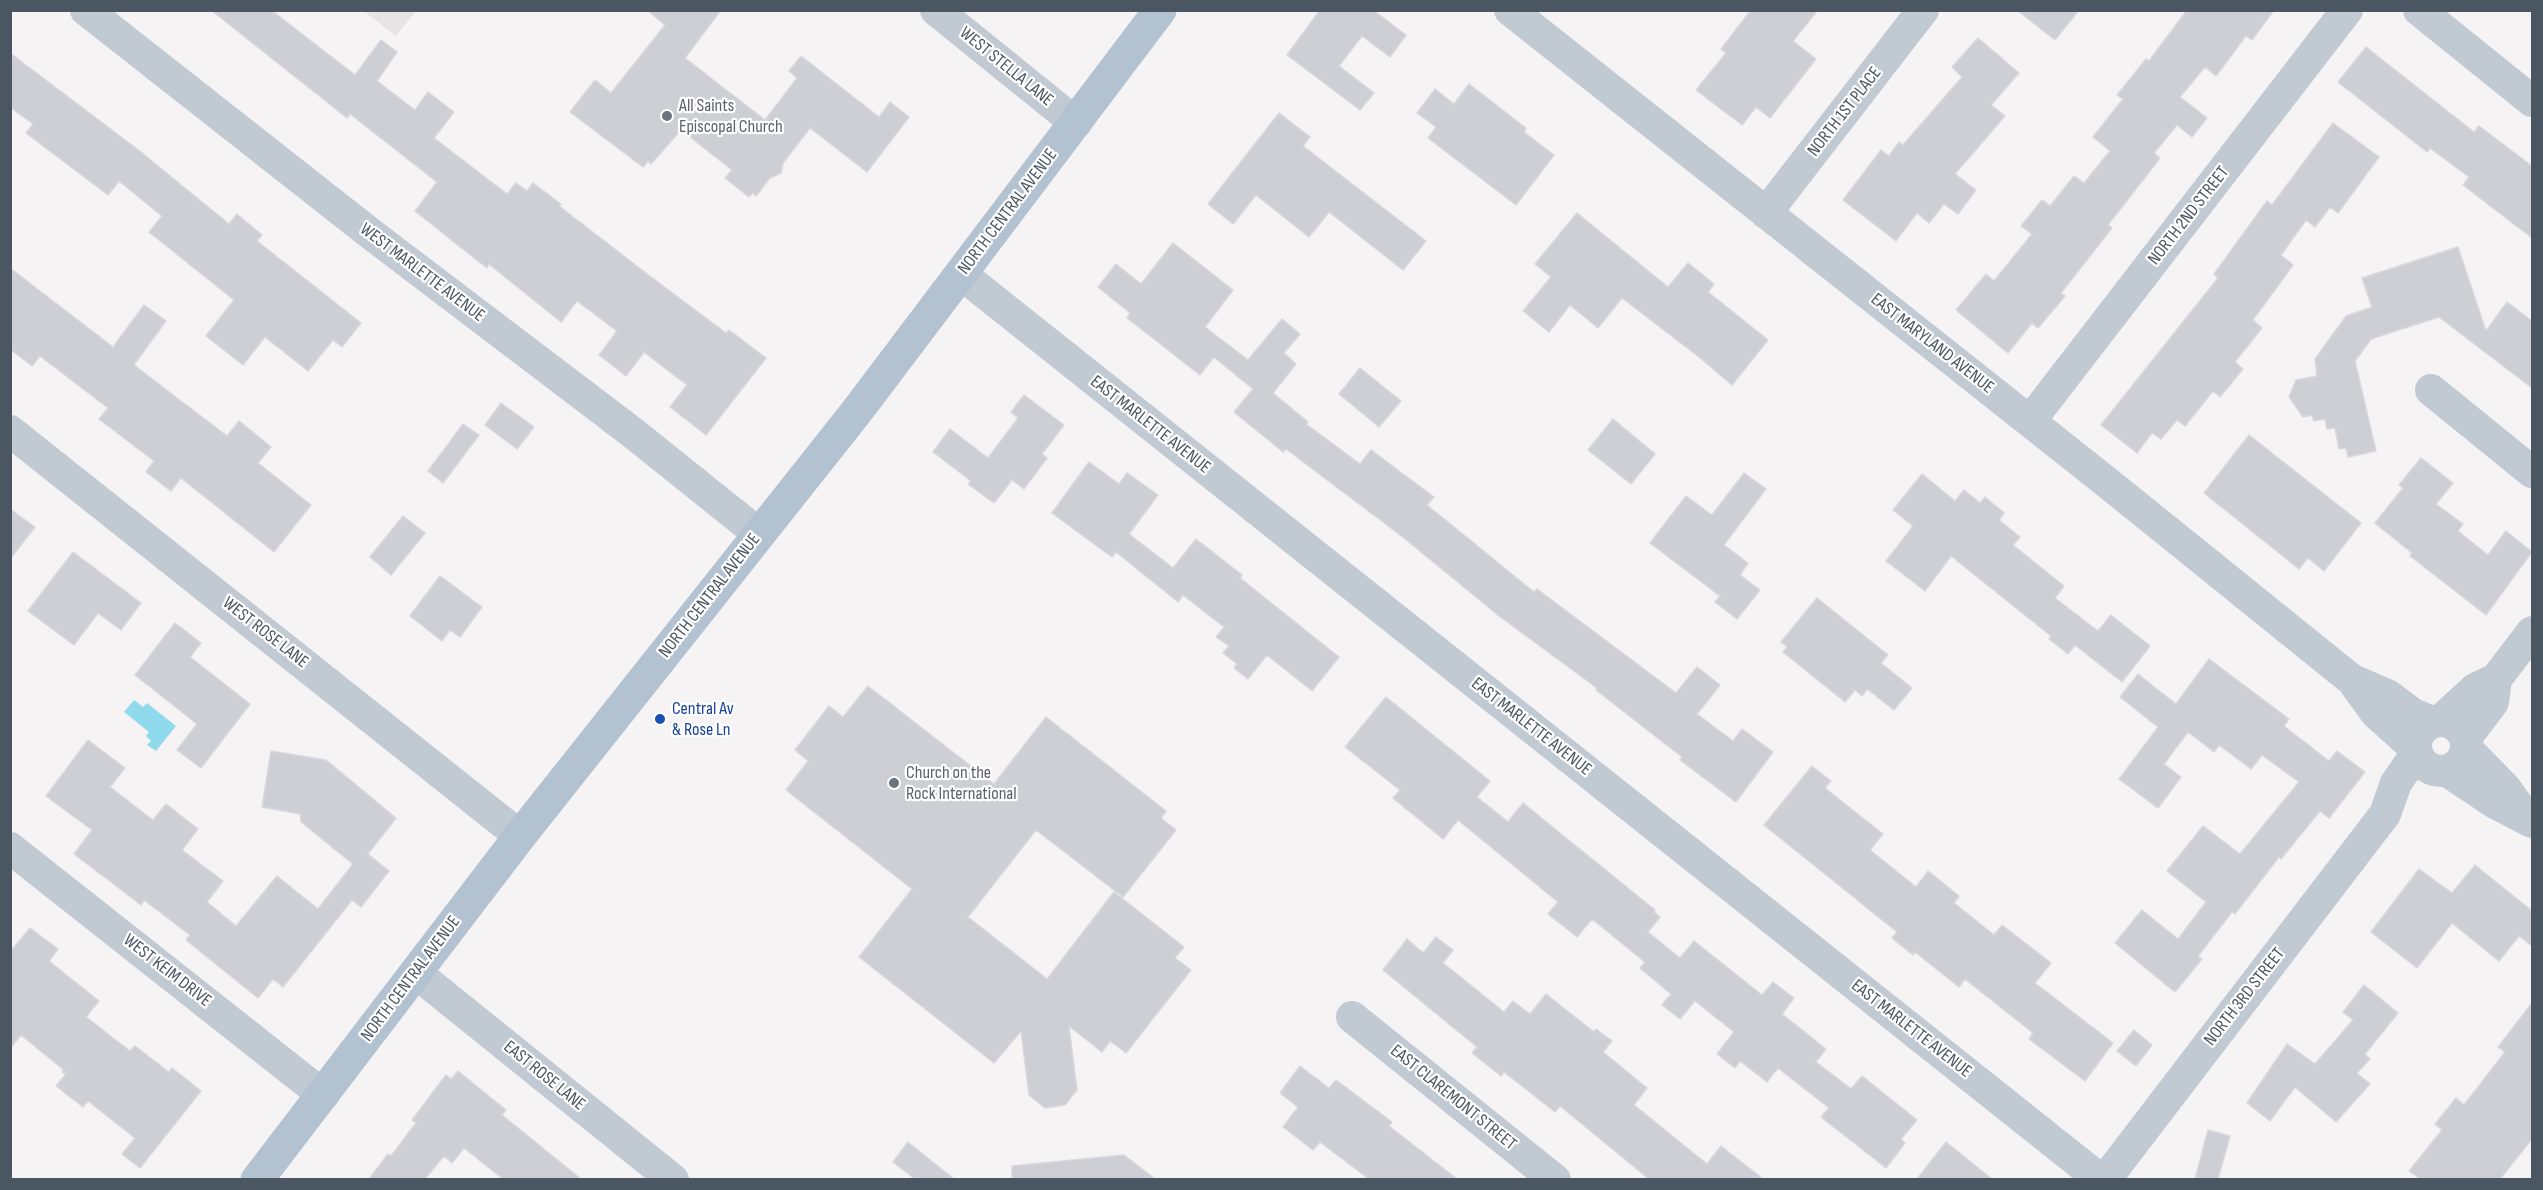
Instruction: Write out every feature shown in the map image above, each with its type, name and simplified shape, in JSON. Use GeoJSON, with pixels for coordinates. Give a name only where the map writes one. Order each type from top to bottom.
{"type":"FeatureCollection","features":[{"type":"Feature","properties":{"kind":"main road","name":"NORTH CENTRAL AVENUE"},"geometry":{"type":"LineString","coordinates":[[257,1179],[520,836],[961,274],[1160,10]]}},
{"type":"Feature","properties":{"kind":"street","name":"WEST MARLETTE AVENUE"},"geometry":{"type":"LineString","coordinates":[[86,10],[370,234],[633,433],[759,534]]}},
{"type":"Feature","properties":{"kind":"street","name":"WEST STELLA LANE"},"geometry":{"type":"LineString","coordinates":[[936,10],[1076,123]]}},
{"type":"Feature","properties":{"kind":"street","name":"EAST MARYLAND AVENUE"},"geometry":{"type":"LineString","coordinates":[[1510,10],[2030,421],[2352,680],[2389,696],[2413,714],[2440,747],[2496,803],[2529,820]]}},
{"type":"Feature","properties":{"kind":"street","name":"NORTH 1ST PLACE"},"geometry":{"type":"LineString","coordinates":[[1766,213],[1923,10]]}},
{"type":"Feature","properties":{"kind":"street","name":"NORTH 2ND STREET"},"geometry":{"type":"LineString","coordinates":[[2030,421],[2348,10]]}},
{"type":"Feature","properties":{"kind":"street"},"geometry":{"type":"LineString","coordinates":[[2418,10],[2532,101]]}},
{"type":"Feature","properties":{"kind":"street","name":"EAST MARLETTE AVENUE"},"geometry":{"type":"LineString","coordinates":[[961,274],[2103,1179]]}},
{"type":"Feature","properties":{"kind":"street"},"geometry":{"type":"LineString","coordinates":[[2431,390],[2532,472]]}},
{"type":"Feature","properties":{"kind":"street","name":"WEST ROSE LANE"},"geometry":{"type":"LineString","coordinates":[[10,431],[520,836]]}},
{"type":"Feature","properties":{"kind":"street","name":"NORTH 3RD STREET"},"geometry":{"type":"LineString","coordinates":[[2103,1179],[2385,814],[2396,783],[2493,702],[2496,679],[2532,632]]}},
{"type":"Feature","properties":{"kind":"street","name":"WEST KEIM DRIVE"},"geometry":{"type":"LineString","coordinates":[[10,848],[323,1095]]}},
{"type":"Feature","properties":{"kind":"street","name":"EAST ROSE LANE"},"geometry":{"type":"LineString","coordinates":[[416,973],[673,1179]]}},
{"type":"Feature","properties":{"kind":"street","name":"EAST CLAREMONT STREET"},"geometry":{"type":"LineString","coordinates":[[1352,1017],[1555,1179]]}},
{"type":"Feature","properties":{"kind":"shaded area"},"geometry":{"type":"Polygon","coordinates":[[[416,10],[396,36],[364,11],[416,10]]]}},
{"type":"Feature","properties":{"kind":"water"},"geometry":{"type":"Polygon","coordinates":[[[134,700],[143,707],[147,703],[176,726],[156,751],[147,745],[151,741],[146,736],[149,732],[124,712],[134,700]]]}},
{"type":"Feature","properties":{"kind":"building"},"geometry":{"type":"Polygon","coordinates":[[[211,10],[271,10],[355,75],[381,40],[397,52],[377,81],[415,110],[428,92],[454,112],[434,138],[507,194],[516,183],[527,191],[533,183],[561,204],[559,206],[655,280],[726,333],[729,330],[766,358],[706,435],[670,407],[687,385],[644,352],[626,376],[599,355],[617,331],[577,301],[561,322],[489,264],[487,268],[464,250],[415,211],[437,182],[350,114],[347,118],[211,10]]]}},
{"type":"Feature","properties":{"kind":"building"},"geometry":{"type":"Polygon","coordinates":[[[647,10],[721,10],[685,58],[765,120],[797,78],[789,71],[801,56],[879,117],[890,102],[909,117],[867,172],[810,128],[783,163],[781,173],[770,178],[756,196],[753,193],[749,197],[725,178],[732,170],[681,130],[651,164],[648,161],[643,167],[570,112],[595,80],[611,93],[665,25],[647,10]]]}},
{"type":"Feature","properties":{"kind":"building"},"geometry":{"type":"Polygon","coordinates":[[[1320,10],[1373,10],[1406,35],[1390,57],[1362,36],[1339,66],[1374,93],[1360,110],[1287,55],[1320,10]]]}},
{"type":"Feature","properties":{"kind":"building"},"geometry":{"type":"Polygon","coordinates":[[[1751,10],[1818,10],[1793,41],[1816,59],[1770,118],[1756,107],[1742,125],[1696,90],[1726,53],[1721,49],[1751,10]]]}},
{"type":"Feature","properties":{"kind":"building"},"geometry":{"type":"Polygon","coordinates":[[[2017,10],[2079,10],[2055,40],[2017,10]]]}},
{"type":"Feature","properties":{"kind":"building"},"geometry":{"type":"Polygon","coordinates":[[[2187,10],[2274,10],[2252,40],[2246,36],[2216,76],[2205,67],[2180,97],[2207,118],[2192,137],[2177,125],[2154,153],[2160,158],[2108,225],[2112,228],[2061,293],[2065,296],[2038,328],[2032,323],[2008,353],[1956,310],[1986,274],[1994,281],[2032,234],[2021,226],[2042,200],[2050,206],[2074,176],[2084,183],[2110,151],[2093,137],[2123,99],[2117,95],[2146,59],[2149,61],[2187,10]]]}},
{"type":"Feature","properties":{"kind":"building"},"geometry":{"type":"Polygon","coordinates":[[[1978,38],[2019,73],[1991,105],[2005,116],[1955,174],[1976,190],[1958,214],[1944,204],[1929,223],[1917,213],[1896,241],[1843,200],[1881,150],[1889,156],[1899,142],[1903,145],[1962,77],[1952,67],[1978,38]]]}},
{"type":"Feature","properties":{"kind":"building"},"geometry":{"type":"Polygon","coordinates":[[[2366,47],[2474,132],[2479,126],[2532,166],[2532,238],[2463,185],[2469,177],[2430,148],[2427,152],[2338,82],[2366,47]]]}},
{"type":"Feature","properties":{"kind":"building"},"geometry":{"type":"Polygon","coordinates":[[[10,53],[141,152],[229,224],[237,214],[262,235],[257,241],[361,323],[342,347],[333,340],[308,371],[265,337],[243,365],[206,336],[234,300],[149,232],[162,216],[119,181],[108,195],[26,133],[33,124],[10,107],[10,53]]]}},
{"type":"Feature","properties":{"kind":"building"},"geometry":{"type":"Polygon","coordinates":[[[1469,84],[1526,128],[1524,132],[1554,155],[1516,205],[1428,138],[1436,127],[1417,113],[1435,89],[1454,104],[1469,84]]]}},
{"type":"Feature","properties":{"kind":"building"},"geometry":{"type":"Polygon","coordinates":[[[1279,113],[1310,137],[1303,146],[1426,241],[1403,270],[1329,212],[1309,237],[1256,195],[1233,224],[1208,204],[1279,113]]]}},
{"type":"Feature","properties":{"kind":"building"},"geometry":{"type":"Polygon","coordinates":[[[2333,123],[2379,157],[2338,213],[2330,207],[2315,227],[2306,220],[2281,255],[2293,265],[2253,320],[2262,328],[2235,362],[2243,369],[2220,397],[2213,391],[2185,426],[2177,420],[2161,439],[2152,433],[2137,453],[2101,425],[2218,278],[2214,274],[2267,201],[2272,205],[2333,123]]]}},
{"type":"Feature","properties":{"kind":"building"},"geometry":{"type":"Polygon","coordinates":[[[1577,213],[1668,287],[1688,263],[1714,284],[1708,292],[1768,340],[1732,385],[1622,298],[1598,328],[1570,305],[1549,332],[1523,311],[1551,277],[1535,264],[1577,213]]]}},
{"type":"Feature","properties":{"kind":"building"},"geometry":{"type":"Polygon","coordinates":[[[1173,243],[1233,290],[1205,327],[1248,360],[1282,319],[1300,334],[1284,353],[1296,364],[1273,393],[1308,422],[1306,424],[1360,464],[1371,450],[1434,497],[1427,505],[1534,592],[1537,589],[1676,693],[1697,667],[1720,685],[1697,714],[1733,741],[1742,729],[1773,752],[1736,802],[1680,760],[1682,757],[1596,690],[1597,688],[1499,616],[1404,538],[1286,449],[1283,452],[1234,412],[1253,389],[1214,357],[1200,375],[1127,318],[1130,313],[1098,287],[1116,264],[1141,284],[1173,243]]]}},
{"type":"Feature","properties":{"kind":"building"},"geometry":{"type":"Polygon","coordinates":[[[2458,247],[2486,331],[2507,302],[2532,321],[2532,388],[2439,317],[2371,339],[2355,361],[2376,451],[2348,457],[2346,448],[2339,449],[2335,428],[2327,429],[2325,419],[2314,421],[2312,415],[2303,417],[2289,397],[2296,380],[2317,376],[2315,359],[2346,316],[2372,307],[2362,278],[2458,247]]]}},
{"type":"Feature","properties":{"kind":"building"},"geometry":{"type":"Polygon","coordinates":[[[10,268],[113,347],[144,305],[166,321],[134,365],[227,436],[239,421],[271,447],[258,463],[311,505],[274,552],[181,478],[171,491],[146,472],[154,461],[99,419],[108,408],[40,356],[32,366],[10,349],[10,268]]]}},
{"type":"Feature","properties":{"kind":"building"},"geometry":{"type":"Polygon","coordinates":[[[1360,368],[1401,401],[1379,427],[1339,394],[1360,368]]]}},
{"type":"Feature","properties":{"kind":"building"},"geometry":{"type":"Polygon","coordinates":[[[1024,395],[1064,425],[1042,454],[1047,458],[1024,489],[1012,480],[994,503],[968,484],[971,481],[933,452],[950,429],[988,458],[1018,418],[1011,412],[1024,395]]]}},
{"type":"Feature","properties":{"kind":"building"},"geometry":{"type":"Polygon","coordinates":[[[501,403],[534,427],[517,449],[485,425],[501,403]]]}},
{"type":"Feature","properties":{"kind":"building"},"geometry":{"type":"Polygon","coordinates":[[[1613,419],[1655,454],[1631,484],[1588,450],[1613,419]]]}},
{"type":"Feature","properties":{"kind":"building"},"geometry":{"type":"Polygon","coordinates":[[[463,424],[479,435],[443,483],[428,471],[463,424]]]}},
{"type":"Feature","properties":{"kind":"building"},"geometry":{"type":"Polygon","coordinates":[[[2249,435],[2361,523],[2324,571],[2308,558],[2299,569],[2204,493],[2249,435]]]}},
{"type":"Feature","properties":{"kind":"building"},"geometry":{"type":"Polygon","coordinates":[[[2421,458],[2453,483],[2436,504],[2463,524],[2458,531],[2488,555],[2506,531],[2532,552],[2486,615],[2410,556],[2412,553],[2375,523],[2403,488],[2399,485],[2421,458]]]}},
{"type":"Feature","properties":{"kind":"building"},"geometry":{"type":"Polygon","coordinates":[[[1089,462],[1119,484],[1127,473],[1158,495],[1129,534],[1173,568],[1196,539],[1242,575],[1240,578],[1339,657],[1312,691],[1267,655],[1248,679],[1234,668],[1237,664],[1223,653],[1229,646],[1216,637],[1224,627],[1183,595],[1178,602],[1116,552],[1112,557],[1052,513],[1089,462]]]}},
{"type":"Feature","properties":{"kind":"building"},"geometry":{"type":"Polygon","coordinates":[[[1744,473],[1766,489],[1724,545],[1748,563],[1740,575],[1760,590],[1737,619],[1715,602],[1720,596],[1650,543],[1686,496],[1712,515],[1744,473]]]}},
{"type":"Feature","properties":{"kind":"building"},"geometry":{"type":"Polygon","coordinates":[[[1922,474],[1955,501],[1964,490],[1980,503],[1985,497],[2004,513],[1999,520],[2020,537],[2013,545],[2064,586],[2055,598],[2098,631],[2111,615],[2150,646],[2122,682],[2075,645],[2068,654],[2049,639],[2051,636],[1951,556],[1925,591],[1886,561],[1913,526],[1893,510],[1922,474]]]}},
{"type":"Feature","properties":{"kind":"building"},"geometry":{"type":"Polygon","coordinates":[[[10,509],[35,527],[10,559],[10,509]]]}},
{"type":"Feature","properties":{"kind":"building"},"geometry":{"type":"Polygon","coordinates":[[[403,516],[425,533],[391,575],[370,557],[403,516]]]}},
{"type":"Feature","properties":{"kind":"building"},"geometry":{"type":"Polygon","coordinates":[[[73,552],[141,603],[121,630],[98,613],[74,645],[28,611],[73,552]]]}},
{"type":"Feature","properties":{"kind":"building"},"geometry":{"type":"Polygon","coordinates":[[[440,576],[482,607],[460,637],[450,630],[442,641],[410,616],[440,576]]]}},
{"type":"Feature","properties":{"kind":"building"},"geometry":{"type":"Polygon","coordinates":[[[1817,598],[1888,655],[1881,663],[1912,688],[1894,710],[1867,689],[1862,696],[1855,690],[1845,702],[1783,652],[1787,647],[1781,642],[1817,598]]]}},
{"type":"Feature","properties":{"kind":"building"},"geometry":{"type":"Polygon","coordinates":[[[175,623],[201,643],[190,657],[250,704],[201,768],[177,750],[197,724],[135,675],[175,623]]]}},
{"type":"Feature","properties":{"kind":"building"},"geometry":{"type":"Polygon","coordinates":[[[2209,659],[2289,719],[2284,726],[2329,761],[2337,751],[2365,772],[2329,818],[2320,811],[2281,859],[2279,857],[2235,914],[2232,912],[2198,956],[2202,959],[2175,992],[2115,943],[2142,910],[2178,939],[2206,902],[2167,871],[2203,826],[2240,854],[2299,782],[2262,755],[2251,769],[2219,745],[2214,752],[2188,732],[2164,764],[2181,777],[2158,808],[2119,779],[2158,727],[2120,697],[2138,674],[2176,704],[2209,659]]]}},
{"type":"Feature","properties":{"kind":"building"},"geometry":{"type":"Polygon","coordinates":[[[868,686],[994,784],[1046,717],[1166,811],[1161,818],[1176,830],[1123,897],[1036,830],[968,917],[1047,979],[1114,892],[1184,947],[1175,958],[1191,970],[1126,1053],[1110,1041],[1102,1052],[1069,1026],[1077,1090],[1065,1105],[1045,1108],[1029,1095],[1021,1031],[994,1063],[859,957],[912,889],[786,790],[808,761],[795,750],[829,706],[843,717],[868,686]]]}},
{"type":"Feature","properties":{"kind":"building"},"geometry":{"type":"Polygon","coordinates":[[[1386,697],[1490,781],[1477,797],[1508,822],[1523,803],[1655,910],[1654,912],[1660,917],[1648,932],[1680,958],[1694,941],[1762,995],[1773,982],[1794,998],[1782,1014],[1826,1049],[1816,1062],[1851,1089],[1862,1076],[1917,1120],[1901,1139],[1905,1143],[1886,1168],[1821,1117],[1829,1108],[1778,1068],[1767,1082],[1740,1061],[1735,1068],[1717,1054],[1734,1032],[1695,1001],[1680,1019],[1662,1005],[1671,994],[1640,968],[1645,962],[1592,919],[1577,937],[1548,914],[1558,902],[1458,820],[1443,839],[1393,798],[1400,790],[1345,747],[1386,697]]]}},
{"type":"Feature","properties":{"kind":"building"},"geometry":{"type":"Polygon","coordinates":[[[88,740],[125,768],[110,787],[153,820],[166,804],[198,829],[182,850],[223,881],[207,902],[236,926],[277,876],[318,909],[353,864],[301,822],[300,814],[262,807],[271,751],[326,760],[396,818],[368,854],[389,871],[361,907],[352,900],[283,987],[273,979],[258,998],[186,940],[190,935],[144,900],[141,905],[74,854],[92,830],[46,796],[88,740]]]}},
{"type":"Feature","properties":{"kind":"building"},"geometry":{"type":"Polygon","coordinates":[[[1812,766],[1831,781],[1825,788],[1883,834],[1870,850],[1916,887],[1928,871],[1959,896],[1954,903],[1994,935],[2002,925],[2051,963],[2035,983],[2113,1043],[2085,1081],[2029,1039],[2033,1033],[1965,979],[1959,987],[1915,952],[1913,955],[1892,938],[1897,932],[1764,825],[1812,766]]]}},
{"type":"Feature","properties":{"kind":"building"},"geometry":{"type":"Polygon","coordinates":[[[2475,865],[2532,911],[2532,946],[2519,936],[2499,961],[2452,923],[2417,968],[2371,932],[2419,869],[2452,893],[2475,865]]]}},
{"type":"Feature","properties":{"kind":"building"},"geometry":{"type":"Polygon","coordinates":[[[30,928],[58,949],[49,961],[99,1001],[86,1017],[130,1051],[135,1046],[169,1072],[172,1068],[201,1091],[140,1168],[122,1154],[135,1138],[88,1101],[83,1107],[56,1086],[66,1074],[62,1072],[64,1070],[21,1035],[10,1049],[10,952],[30,928]]]}},
{"type":"Feature","properties":{"kind":"building"},"geometry":{"type":"Polygon","coordinates":[[[1436,937],[1453,950],[1443,963],[1504,1012],[1513,1001],[1530,1014],[1546,994],[1594,1032],[1596,1029],[1612,1041],[1603,1052],[1647,1088],[1634,1105],[1707,1164],[1721,1146],[1763,1179],[1649,1179],[1560,1106],[1555,1112],[1504,1072],[1501,1076],[1472,1053],[1477,1047],[1383,970],[1407,939],[1423,953],[1436,937]]]}},
{"type":"Feature","properties":{"kind":"building"},"geometry":{"type":"Polygon","coordinates":[[[2364,985],[2398,1013],[2365,1054],[2370,1059],[2357,1073],[2370,1084],[2336,1122],[2295,1087],[2270,1121],[2247,1103],[2287,1044],[2315,1064],[2353,1020],[2343,1012],[2364,985]]]}},
{"type":"Feature","properties":{"kind":"building"},"geometry":{"type":"Polygon","coordinates":[[[2532,1003],[2532,1139],[2500,1179],[2420,1179],[2409,1171],[2442,1130],[2435,1124],[2456,1098],[2464,1105],[2505,1052],[2498,1047],[2532,1003]]]}},
{"type":"Feature","properties":{"kind":"building"},"geometry":{"type":"Polygon","coordinates":[[[2134,1030],[2152,1045],[2136,1066],[2117,1051],[2134,1030]]]}},
{"type":"Feature","properties":{"kind":"building"},"geometry":{"type":"Polygon","coordinates":[[[1300,1066],[1329,1088],[1336,1080],[1392,1122],[1389,1126],[1457,1179],[1369,1179],[1320,1142],[1313,1150],[1283,1127],[1298,1107],[1280,1093],[1300,1066]]]}},
{"type":"Feature","properties":{"kind":"building"},"geometry":{"type":"Polygon","coordinates":[[[458,1071],[506,1110],[502,1115],[581,1179],[503,1179],[464,1148],[452,1163],[444,1156],[425,1179],[369,1179],[388,1154],[391,1156],[416,1123],[412,1120],[446,1075],[451,1079],[458,1071]]]}},
{"type":"Feature","properties":{"kind":"building"},"geometry":{"type":"Polygon","coordinates":[[[2208,1130],[2230,1136],[2218,1179],[2195,1179],[2208,1130]]]}},
{"type":"Feature","properties":{"kind":"building"},"geometry":{"type":"Polygon","coordinates":[[[908,1142],[954,1179],[915,1179],[893,1162],[908,1142]]]}},
{"type":"Feature","properties":{"kind":"building"},"geometry":{"type":"Polygon","coordinates":[[[1946,1142],[1992,1179],[1917,1179],[1946,1142]]]}},
{"type":"Feature","properties":{"kind":"building"},"geometry":{"type":"Polygon","coordinates":[[[1124,1155],[1155,1179],[1012,1179],[1012,1166],[1124,1155]]]}},
{"type":"Feature","properties":{"kind":"place","name":"All Saints Episcopal Church"},"geometry":{"type":"Point","coordinates":[667,116]}},
{"type":"Feature","properties":{"kind":"place","name":"Central Av & Rose Ln"},"geometry":{"type":"Point","coordinates":[660,719]}},
{"type":"Feature","properties":{"kind":"place","name":"Church on the Rock International"},"geometry":{"type":"Point","coordinates":[894,783]}}]}
